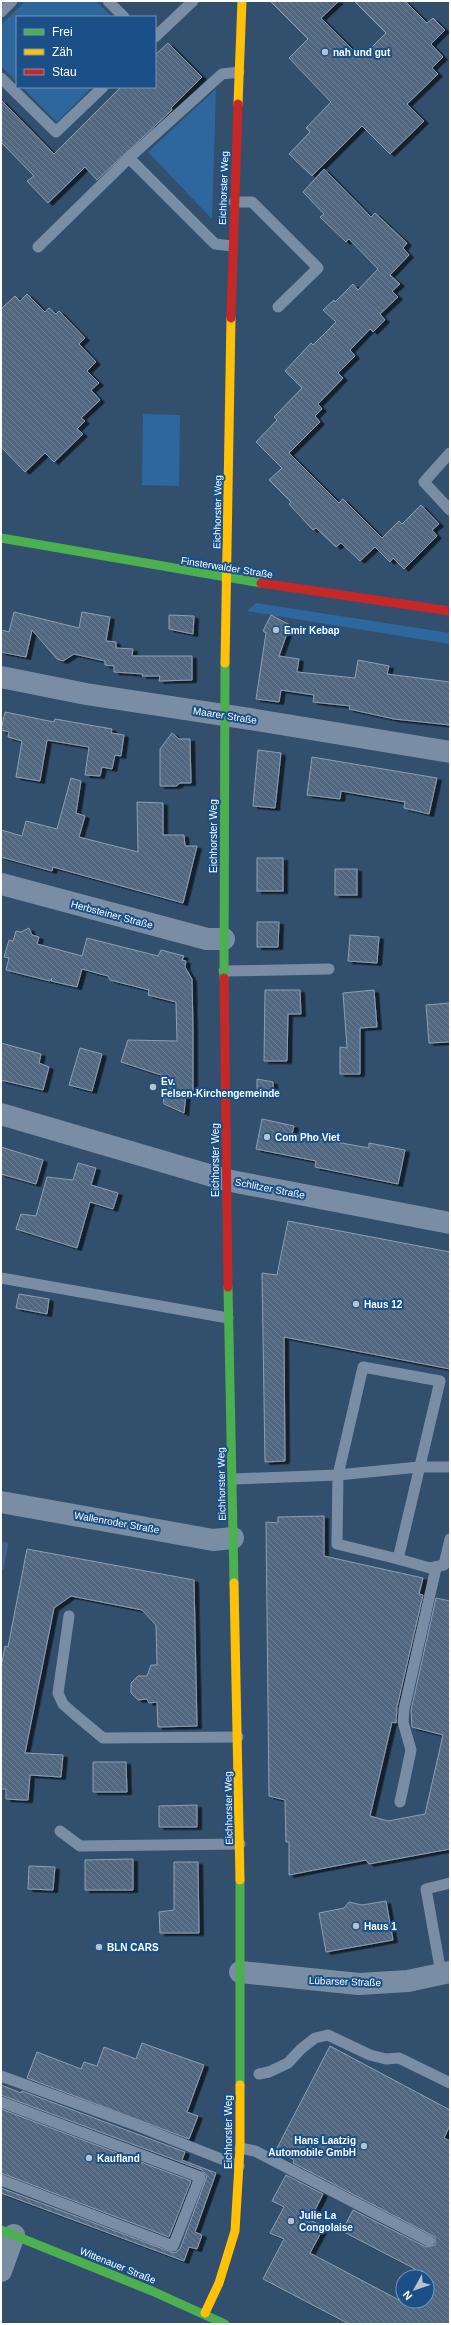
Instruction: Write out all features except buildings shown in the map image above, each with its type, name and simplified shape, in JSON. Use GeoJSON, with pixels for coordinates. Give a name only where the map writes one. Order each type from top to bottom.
{"type":"FeatureCollection","features":[{"type":"Feature","properties":{"kind":"main road","name":"Eichhorster Weg"},"geometry":{"type":"LineString","coordinates":[[205,2313],[219,2283],[235,2231],[240,2148],[240,1844],[226,1180],[224,715],[232,246],[242,1]]}},
{"type":"Feature","properties":{"kind":"main road","name":"Finsterwalder Straße"},"geometry":{"type":"LineString","coordinates":[[1,538],[104,558],[226,576],[325,594],[450,611]]}},
{"type":"Feature","properties":{"kind":"main road","name":"Wittenauer Straße"},"geometry":{"type":"LineString","coordinates":[[7,2232],[205,2313],[225,2324]]}},
{"type":"Feature","properties":{"kind":"street","name":"Maarer Straße"},"geometry":{"type":"LineString","coordinates":[[1,677],[86,694],[450,752]]}},
{"type":"Feature","properties":{"kind":"street","name":"Herbsteiner Straße"},"geometry":{"type":"LineString","coordinates":[[1,884],[207,939],[224,939]]}},
{"type":"Feature","properties":{"kind":"street","name":"Schlitzer Straße"},"geometry":{"type":"LineString","coordinates":[[1,1114],[226,1180],[450,1223]]}},
{"type":"Feature","properties":{"kind":"street","name":"Wallenroder Straße"},"geometry":{"type":"LineString","coordinates":[[1,1502],[213,1540],[233,1538]]}},
{"type":"Feature","properties":{"kind":"street","name":"Lübarser Straße"},"geometry":{"type":"LineString","coordinates":[[240,1972],[359,1984],[408,1981],[446,1972]]}},
{"type":"Feature","properties":{"kind":"street"},"geometry":{"type":"LineString","coordinates":[[1,2271],[7,2232]]}},
{"type":"Feature","properties":{"kind":"lane"},"geometry":{"type":"LineString","coordinates":[[1,12],[12,1]]}},
{"type":"Feature","properties":{"kind":"lane"},"geometry":{"type":"LineString","coordinates":[[108,1],[123,16]]}},
{"type":"Feature","properties":{"kind":"lane"},"geometry":{"type":"LineString","coordinates":[[156,36],[193,1]]}},
{"type":"Feature","properties":{"kind":"lane"},"geometry":{"type":"LineString","coordinates":[[38,247],[129,158],[222,74],[239,72]]}},
{"type":"Feature","properties":{"kind":"lane"},"geometry":{"type":"LineString","coordinates":[[1,78],[56,132],[102,88]]}},
{"type":"Feature","properties":{"kind":"lane"},"geometry":{"type":"LineString","coordinates":[[129,158],[215,244],[232,246]]}},
{"type":"Feature","properties":{"kind":"lane"},"geometry":{"type":"LineString","coordinates":[[234,202],[252,202],[318,268],[278,307]]}},
{"type":"Feature","properties":{"kind":"lane"},"geometry":{"type":"LineString","coordinates":[[450,453],[424,482],[450,510]]}},
{"type":"Feature","properties":{"kind":"lane"},"geometry":{"type":"LineString","coordinates":[[224,971],[329,969]]}},
{"type":"Feature","properties":{"kind":"lane"},"geometry":{"type":"LineString","coordinates":[[1,1278],[228,1318]]}},
{"type":"Feature","properties":{"kind":"lane"},"geometry":{"type":"LineString","coordinates":[[398,1559],[419,1467],[445,1382],[363,1368],[338,1475],[337,1544],[430,1568],[436,1568],[444,1565],[450,1539]]}},
{"type":"Feature","properties":{"kind":"lane"},"geometry":{"type":"LineString","coordinates":[[233,1479],[338,1475],[419,1467],[450,1467]]}},
{"type":"Feature","properties":{"kind":"lane"},"geometry":{"type":"LineString","coordinates":[[400,1802],[411,1750],[403,1722],[404,1709],[436,1568]]}},
{"type":"Feature","properties":{"kind":"lane"},"geometry":{"type":"LineString","coordinates":[[69,1616],[58,1693],[64,1704],[72,1713],[103,1738],[238,1737]]}},
{"type":"Feature","properties":{"kind":"lane"},"geometry":{"type":"LineString","coordinates":[[60,1832],[80,1846],[240,1844]]}},
{"type":"Feature","properties":{"kind":"lane"},"geometry":{"type":"LineString","coordinates":[[446,1972],[426,1888],[450,1883]]}},
{"type":"Feature","properties":{"kind":"lane"},"geometry":{"type":"LineString","coordinates":[[259,2074],[269,2072],[288,2063],[301,2049],[315,2038],[328,2035],[370,2055],[386,2059],[399,2058],[450,2084]]}},
{"type":"Feature","properties":{"kind":"lane"},"geometry":{"type":"LineString","coordinates":[[1,2076],[133,2124],[239,2166]]}},
{"type":"Feature","properties":{"kind":"lane"},"geometry":{"type":"LineString","coordinates":[[1,2102],[200,2177],[173,2246],[1,2180]]}},
{"type":"Feature","properties":{"kind":"lane"},"geometry":{"type":"LineString","coordinates":[[240,2148],[254,2151],[430,2241]]}},
{"type":"Feature","properties":{"kind":"shaded area"},"geometry":{"type":"Polygon","coordinates":[[[25,1],[96,1],[111,16],[16,16],[16,81],[1,66],[1,25],[25,1]]]}},
{"type":"Feature","properties":{"kind":"shaded area"},"geometry":{"type":"Polygon","coordinates":[[[23,88],[91,88],[57,122],[23,88]]]}},
{"type":"Feature","properties":{"kind":"shaded area"},"geometry":{"type":"Polygon","coordinates":[[[216,89],[212,219],[148,152],[216,89]]]}},
{"type":"Feature","properties":{"kind":"shaded area"},"geometry":{"type":"Polygon","coordinates":[[[143,414],[180,415],[179,486],[142,485],[143,414]]]}},
{"type":"Feature","properties":{"kind":"shaded area"},"geometry":{"type":"Polygon","coordinates":[[[256,603],[450,633],[450,644],[247,611],[256,603]]]}},
{"type":"Feature","properties":{"kind":"waterway"},"geometry":{"type":"LineString","coordinates":[[1,1545],[5,1545],[1,1567]]}},
{"type":"Feature","properties":{"kind":"traffic: fast"},"geometry":{"type":"LineString","coordinates":[[1,538],[261,583]]}},
{"type":"Feature","properties":{"kind":"traffic: fast"},"geometry":{"type":"LineString","coordinates":[[224,978],[225,663]]}},
{"type":"Feature","properties":{"kind":"traffic: fast"},"geometry":{"type":"LineString","coordinates":[[228,1287],[234,1583]]}},
{"type":"Feature","properties":{"kind":"traffic: fast"},"geometry":{"type":"LineString","coordinates":[[240,1880],[240,2085]]}},
{"type":"Feature","properties":{"kind":"traffic: fast"},"geometry":{"type":"LineString","coordinates":[[1,2230],[152,2291],[225,2324]]}},
{"type":"Feature","properties":{"kind":"traffic: slow"},"geometry":{"type":"LineString","coordinates":[[238,104],[242,1]]}},
{"type":"Feature","properties":{"kind":"traffic: slow"},"geometry":{"type":"LineString","coordinates":[[225,663],[231,318]]}},
{"type":"Feature","properties":{"kind":"traffic: slow"},"geometry":{"type":"LineString","coordinates":[[234,1583],[240,1880]]}},
{"type":"Feature","properties":{"kind":"traffic: slow"},"geometry":{"type":"LineString","coordinates":[[205,2313],[219,2283],[235,2231],[240,2148],[240,2085]]}},
{"type":"Feature","properties":{"kind":"traffic: jam"},"geometry":{"type":"LineString","coordinates":[[231,318],[238,104]]}},
{"type":"Feature","properties":{"kind":"traffic: jam"},"geometry":{"type":"LineString","coordinates":[[261,583],[450,611]]}},
{"type":"Feature","properties":{"kind":"traffic: jam"},"geometry":{"type":"LineString","coordinates":[[224,978],[228,1287]]}},
{"type":"Feature","properties":{"kind":"place","name":"nah und gut"},"geometry":{"type":"Point","coordinates":[325,52]}},
{"type":"Feature","properties":{"kind":"place","name":"Emir Kebap"},"geometry":{"type":"Point","coordinates":[276,630]}},
{"type":"Feature","properties":{"kind":"place","name":"Ev. Felsen-Kirchengemeinde"},"geometry":{"type":"Point","coordinates":[153,1087]}},
{"type":"Feature","properties":{"kind":"place","name":"Com Pho Viet"},"geometry":{"type":"Point","coordinates":[267,1137]}},
{"type":"Feature","properties":{"kind":"place","name":"Haus 12"},"geometry":{"type":"Point","coordinates":[356,1304]}},
{"type":"Feature","properties":{"kind":"place","name":"Haus 1"},"geometry":{"type":"Point","coordinates":[356,1926]}},
{"type":"Feature","properties":{"kind":"place","name":"BLN CARS"},"geometry":{"type":"Point","coordinates":[99,1947]}},
{"type":"Feature","properties":{"kind":"place","name":"Hans Laatzig Automobile GmbH"},"geometry":{"type":"Point","coordinates":[364,2146]}},
{"type":"Feature","properties":{"kind":"place","name":"Kaufland"},"geometry":{"type":"Point","coordinates":[89,2158]}},
{"type":"Feature","properties":{"kind":"place","name":"Julie La Congolaise"},"geometry":{"type":"Point","coordinates":[291,2221]}}]}
